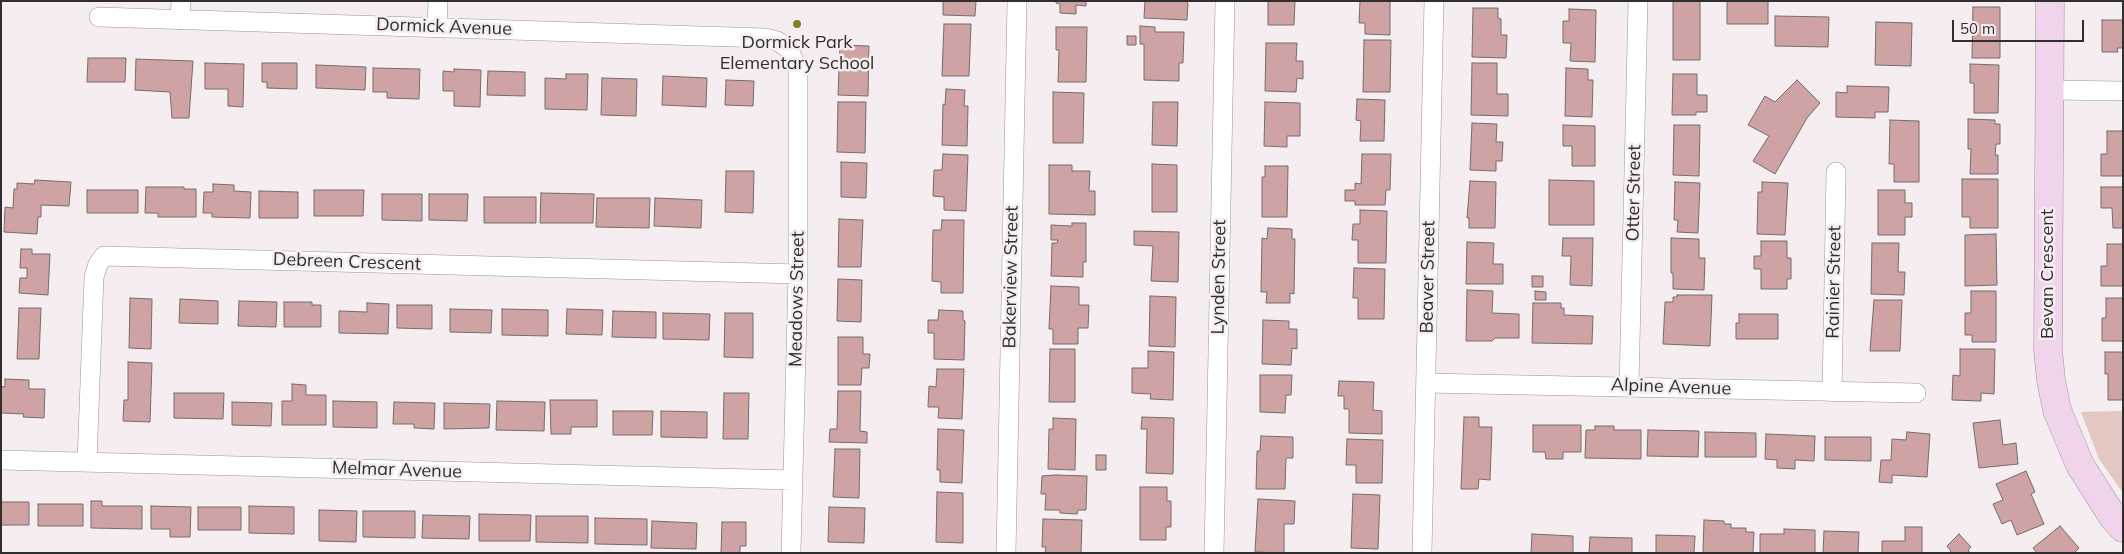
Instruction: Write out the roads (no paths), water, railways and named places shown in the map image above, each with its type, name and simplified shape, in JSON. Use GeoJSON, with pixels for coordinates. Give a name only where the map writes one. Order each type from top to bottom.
{"type":"FeatureCollection","features":[{"type":"Feature","properties":{"kind":"street"},"geometry":{"type":"LineString","coordinates":[[437,27],[438,1]]}},
{"type":"Feature","properties":{"kind":"street","name":"Bakerview Street"},"geometry":{"type":"LineString","coordinates":[[1006,553],[1017,1]]}},
{"type":"Feature","properties":{"kind":"street","name":"Lynden Street"},"geometry":{"type":"LineString","coordinates":[[1214,553],[1225,1]]}},
{"type":"Feature","properties":{"kind":"street","name":"Beaver Street"},"geometry":{"type":"LineString","coordinates":[[1422,553],[1434,1]]}},
{"type":"Feature","properties":{"kind":"street","name":"Otter Street"},"geometry":{"type":"LineString","coordinates":[[1629,386],[1638,1]]}},
{"type":"Feature","properties":{"kind":"street","name":"Bevan Crescent"},"geometry":{"type":"LineString","coordinates":[[2050,1],[2048,350],[2051,380],[2057,410],[2080,465],[2113,517],[2123,528]]}},
{"type":"Feature","properties":{"kind":"street","name":"Dormick Avenue"},"geometry":{"type":"LineString","coordinates":[[98,17],[180,10],[437,27],[765,38],[777,41],[788,48]]}},
{"type":"Feature","properties":{"kind":"street","name":"Meadows Street"},"geometry":{"type":"LineString","coordinates":[[788,48],[798,68],[798,274],[791,553]]}},
{"type":"Feature","properties":{"kind":"street"},"geometry":{"type":"LineString","coordinates":[[2050,90],[2123,91]]}},
{"type":"Feature","properties":{"kind":"street","name":"Rainier Street"},"geometry":{"type":"LineString","coordinates":[[1832,392],[1836,172]]}},
{"type":"Feature","properties":{"kind":"street","name":"Debreen Crescent"},"geometry":{"type":"LineString","coordinates":[[86,462],[94,277],[98,264],[104,256],[798,274]]}},
{"type":"Feature","properties":{"kind":"street","name":"Alpine Avenue"},"geometry":{"type":"LineString","coordinates":[[1426,383],[1832,392],[1916,392]]}},
{"type":"Feature","properties":{"kind":"street","name":"Melmar Avenue"},"geometry":{"type":"LineString","coordinates":[[1,460],[793,480]]}},
{"type":"Feature","properties":{"kind":"place","name":"Dormick Park Elementary School"},"geometry":{"type":"Point","coordinates":[797,24]}}]}
